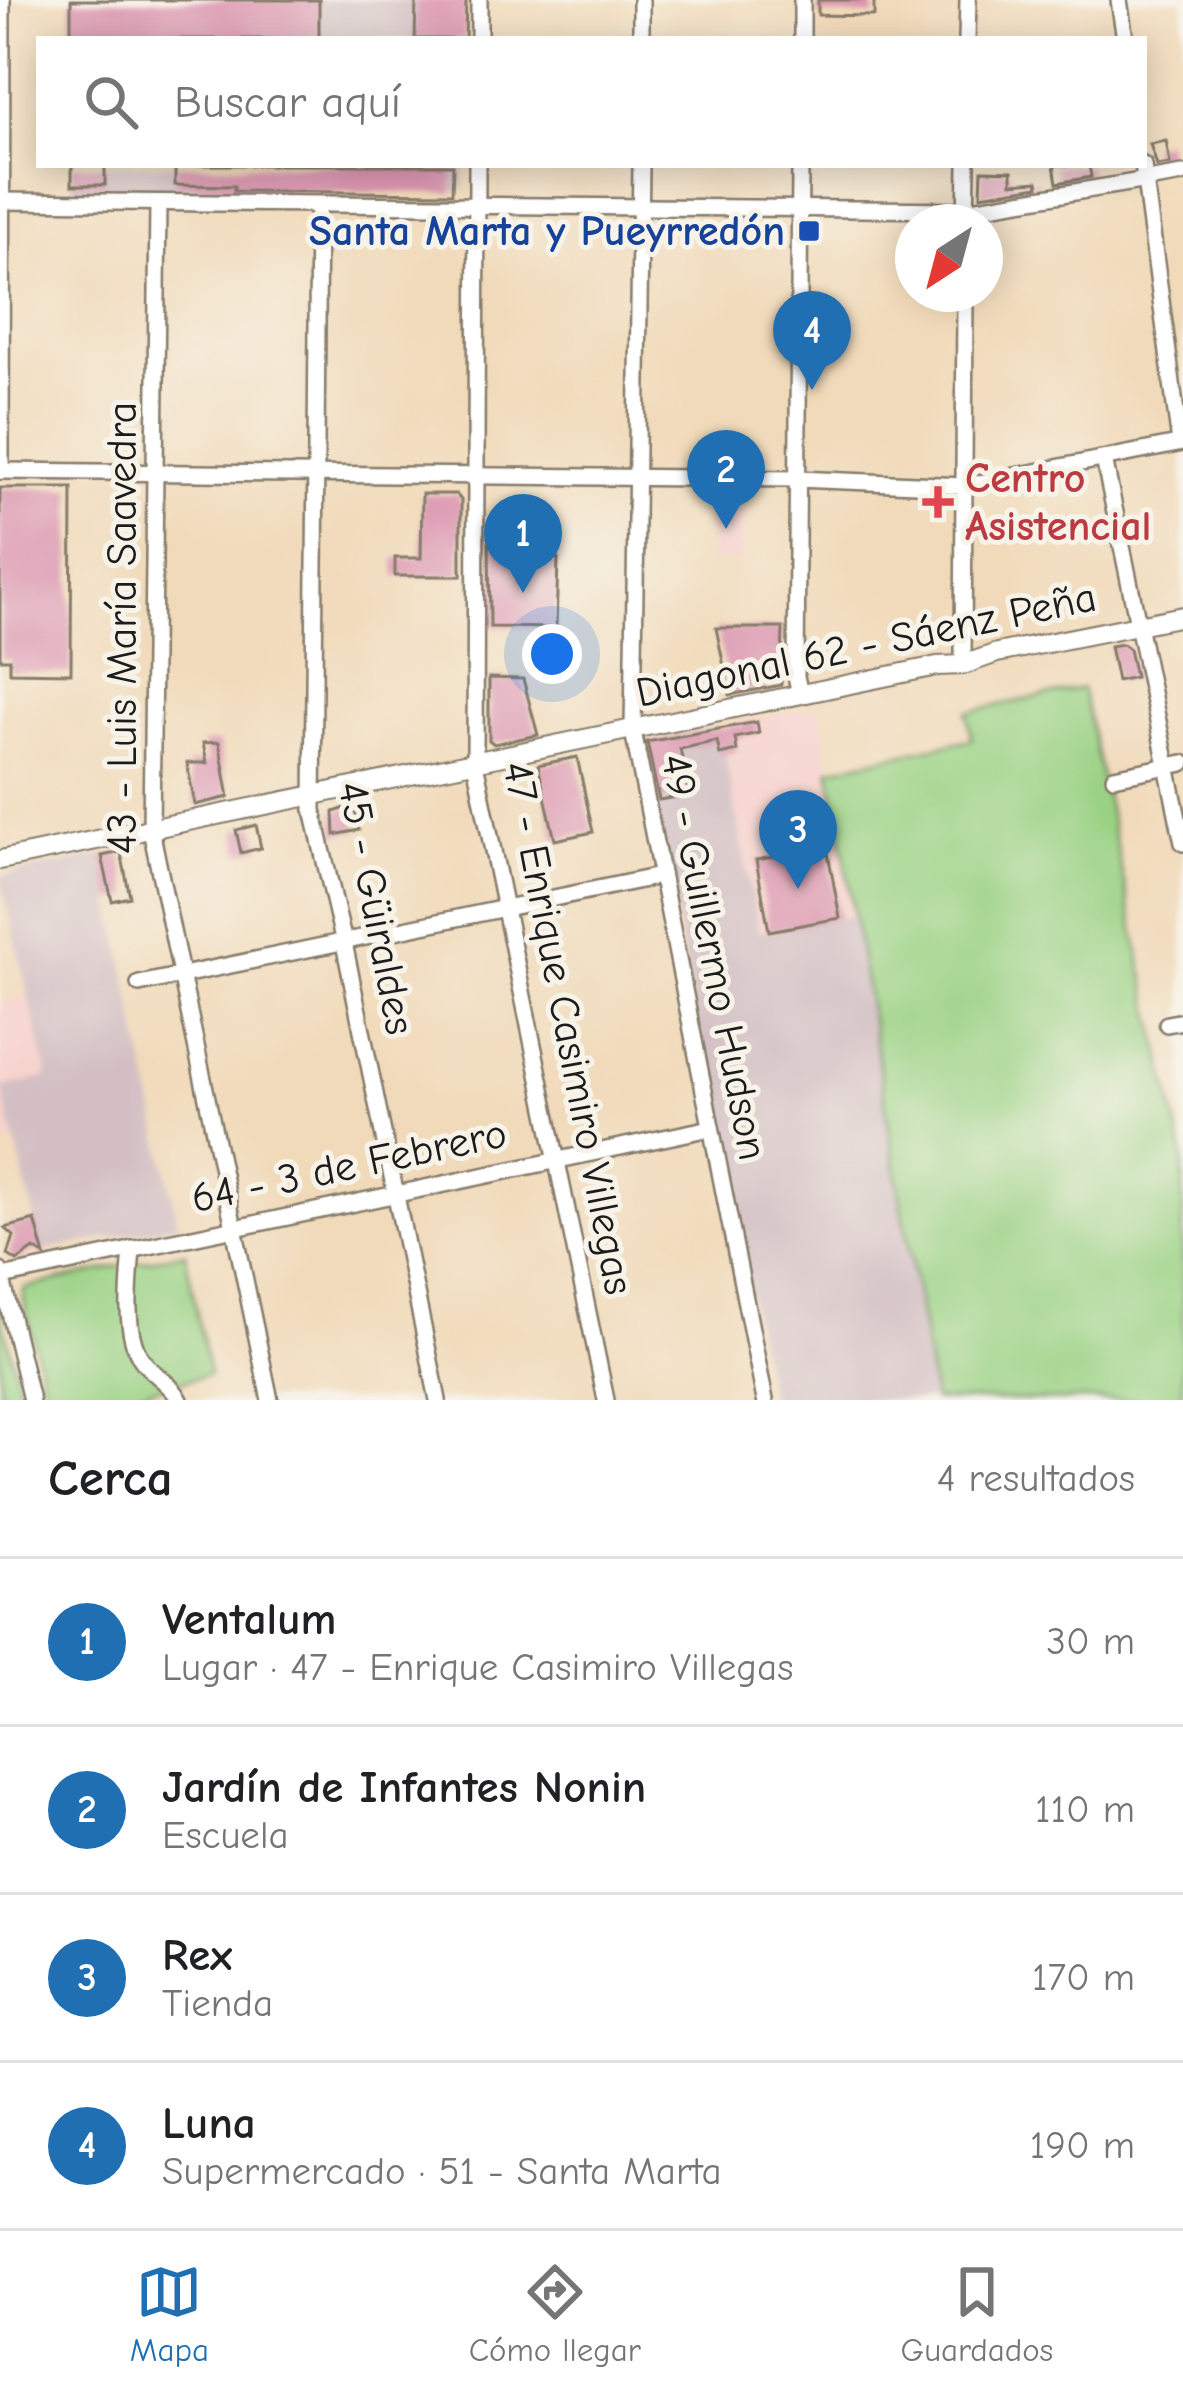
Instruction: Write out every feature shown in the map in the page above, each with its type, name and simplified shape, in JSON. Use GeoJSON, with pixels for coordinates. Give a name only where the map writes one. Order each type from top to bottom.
{"type":"FeatureCollection","features":[{"type":"Feature","properties":{"kind":"street"},"geometry":{"type":"LineString","coordinates":[[2,0],[1,472],[797,479],[964,486],[1181,443],[1144,173]]}},
{"type":"Feature","properties":{"kind":"street"},"geometry":{"type":"LineString","coordinates":[[478,36],[479,0]]}},
{"type":"Feature","properties":{"kind":"street"},"geometry":{"type":"LineString","coordinates":[[641,0],[641,36]]}},
{"type":"Feature","properties":{"kind":"street"},"geometry":{"type":"LineString","coordinates":[[802,0],[802,36]]}},
{"type":"Feature","properties":{"kind":"street"},"geometry":{"type":"LineString","coordinates":[[967,36],[968,0]]}},
{"type":"Feature","properties":{"kind":"street"},"geometry":{"type":"LineString","coordinates":[[1119,0],[1125,36]]}},
{"type":"Feature","properties":{"kind":"street","name":"47 - Enrique Casimiro Villegas"},"geometry":{"type":"LineString","coordinates":[[477,168],[475,763],[606,1400]]}},
{"type":"Feature","properties":{"kind":"street","name":"49 - Guillermo Hudson"},"geometry":{"type":"LineString","coordinates":[[641,168],[633,730],[765,1400]]}},
{"type":"Feature","properties":{"kind":"street"},"geometry":{"type":"LineString","coordinates":[[800,168],[796,676],[800,695]]}},
{"type":"Feature","properties":{"kind":"street"},"geometry":{"type":"LineString","coordinates":[[966,204],[967,168]]}},
{"type":"Feature","properties":{"kind":"street"},"geometry":{"type":"LineString","coordinates":[[1003,207],[1144,173],[1183,174]]}},
{"type":"Feature","properties":{"kind":"street"},"geometry":{"type":"LineString","coordinates":[[1,201],[895,213]]}},
{"type":"Feature","properties":{"kind":"street","name":"43 - Luis María Saavedra"},"geometry":{"type":"LineString","coordinates":[[158,203],[152,830],[270,1400]]}},
{"type":"Feature","properties":{"kind":"street","name":"45 - Güiraldes"},"geometry":{"type":"LineString","coordinates":[[318,206],[312,795],[438,1400]]}},
{"type":"Feature","properties":{"kind":"street"},"geometry":{"type":"LineString","coordinates":[[963,665],[965,312]]}},
{"type":"Feature","properties":{"kind":"street"},"geometry":{"type":"LineString","coordinates":[[1104,459],[1138,626],[1175,764],[1183,843]]}},
{"type":"Feature","properties":{"kind":"street","name":"Diagonal 62 - Sáenz Peña"},"geometry":{"type":"LineString","coordinates":[[0,860],[1183,616]]}},
{"type":"Feature","properties":{"kind":"street"},"geometry":{"type":"LineString","coordinates":[[1114,778],[1175,764]]}},
{"type":"Feature","properties":{"kind":"street"},"geometry":{"type":"LineString","coordinates":[[139,984],[660,876]]}},
{"type":"Feature","properties":{"kind":"street","name":"64 - 3 de Febrero"},"geometry":{"type":"LineString","coordinates":[[1,1274],[711,1128]]}},
{"type":"Feature","properties":{"kind":"street"},"geometry":{"type":"LineString","coordinates":[[133,1249],[132,1326],[139,1356],[180,1400]]}},
{"type":"Feature","properties":{"kind":"street"},"geometry":{"type":"LineString","coordinates":[[1,1274],[31,1400]]}},
{"type":"Feature","properties":{"kind":"shaded area"},"geometry":{"type":"Polygon","coordinates":[[[71,0],[466,0],[465,36],[71,36],[71,0]]]}},
{"type":"Feature","properties":{"kind":"shaded area"},"geometry":{"type":"Polygon","coordinates":[[[72,168],[464,168],[464,188],[452,193],[150,187],[72,190],[72,168]]]}},
{"type":"Feature","properties":{"kind":"shaded area"},"geometry":{"type":"Polygon","coordinates":[[[709,497],[744,497],[742,560],[709,560],[709,497]]]}},
{"type":"Feature","properties":{"kind":"shaded area"},"geometry":{"type":"Polygon","coordinates":[[[820,706],[854,916],[758,933],[720,727],[820,706]]]}},
{"type":"Feature","properties":{"kind":"shaded area"},"geometry":{"type":"Polygon","coordinates":[[[720,727],[758,932],[854,916],[934,1400],[770,1400],[643,748],[646,742],[720,727]]]}},
{"type":"Feature","properties":{"kind":"shaded area"},"geometry":{"type":"Polygon","coordinates":[[[102,856],[178,1224],[43,1251],[2,1088],[48,1077],[0,876],[102,856]]]}},
{"type":"Feature","properties":{"kind":"shaded area"},"geometry":{"type":"Polygon","coordinates":[[[28,995],[48,1078],[2,1088],[15,1141],[0,1144],[0,1001],[28,995]]]}},
{"type":"Feature","properties":{"kind":"green space"},"geometry":{"type":"Polygon","coordinates":[[[1082,688],[1183,1155],[1183,1400],[934,1400],[830,769],[972,739],[967,712],[1082,688]]]}},
{"type":"Feature","properties":{"kind":"green space"},"geometry":{"type":"Polygon","coordinates":[[[185,1252],[209,1375],[105,1400],[47,1400],[25,1288],[185,1252]]]}},
{"type":"Feature","properties":{"kind":"green space"},"geometry":{"type":"Polygon","coordinates":[[[0,1310],[22,1400],[0,1400],[0,1310]]]}},
{"type":"Feature","properties":{"kind":"building"},"geometry":{"type":"Polygon","coordinates":[[[71,0],[319,0],[319,36],[71,36],[71,0]]]}},
{"type":"Feature","properties":{"kind":"building"},"geometry":{"type":"Polygon","coordinates":[[[416,0],[466,0],[465,36],[415,36],[416,0]]]}},
{"type":"Feature","properties":{"kind":"building"},"geometry":{"type":"Polygon","coordinates":[[[818,0],[874,0],[874,16],[818,15],[818,0]]]}},
{"type":"Feature","properties":{"kind":"building"},"geometry":{"type":"Polygon","coordinates":[[[1166,141],[1170,164],[1157,166],[1150,144],[1166,141]]]}},
{"type":"Feature","properties":{"kind":"building"},"geometry":{"type":"Polygon","coordinates":[[[72,168],[105,168],[105,185],[72,185],[72,168]]]}},
{"type":"Feature","properties":{"kind":"building"},"geometry":{"type":"Polygon","coordinates":[[[175,168],[453,168],[452,193],[234,191],[234,186],[175,185],[175,168]]]}},
{"type":"Feature","properties":{"kind":"building"},"geometry":{"type":"Polygon","coordinates":[[[1054,168],[1090,168],[1091,177],[1057,183],[1054,168]]]}},
{"type":"Feature","properties":{"kind":"building"},"geometry":{"type":"Polygon","coordinates":[[[982,170],[1012,171],[1012,183],[1038,181],[1039,186],[981,195],[982,170]]]}},
{"type":"Feature","properties":{"kind":"building"},"geometry":{"type":"Polygon","coordinates":[[[0,488],[72,488],[71,673],[10,672],[10,659],[0,659],[0,488]]]}},
{"type":"Feature","properties":{"kind":"building"},"geometry":{"type":"Polygon","coordinates":[[[422,494],[456,494],[461,500],[461,576],[395,576],[395,558],[421,558],[422,494]]]}},
{"type":"Feature","properties":{"kind":"building"},"geometry":{"type":"Polygon","coordinates":[[[489,538],[532,538],[532,558],[558,558],[556,628],[490,627],[489,538]]]}},
{"type":"Feature","properties":{"kind":"building"},"geometry":{"type":"Polygon","coordinates":[[[716,628],[783,628],[781,685],[730,695],[716,628]]]}},
{"type":"Feature","properties":{"kind":"building"},"geometry":{"type":"Polygon","coordinates":[[[1122,644],[1129,649],[1135,677],[1117,681],[1110,646],[1122,644]]]}},
{"type":"Feature","properties":{"kind":"building"},"geometry":{"type":"Polygon","coordinates":[[[489,678],[523,679],[538,735],[494,744],[489,740],[489,678]]]}},
{"type":"Feature","properties":{"kind":"building"},"geometry":{"type":"Polygon","coordinates":[[[757,722],[759,733],[735,738],[737,751],[720,755],[717,741],[680,749],[690,795],[659,800],[647,742],[757,722]]]}},
{"type":"Feature","properties":{"kind":"building"},"geometry":{"type":"Polygon","coordinates":[[[219,742],[229,797],[195,805],[187,763],[207,763],[203,743],[219,742]]]}},
{"type":"Feature","properties":{"kind":"building"},"geometry":{"type":"Polygon","coordinates":[[[577,757],[593,832],[555,840],[538,765],[577,757]]]}},
{"type":"Feature","properties":{"kind":"building"},"geometry":{"type":"Polygon","coordinates":[[[354,805],[359,830],[335,835],[334,812],[354,805]]]}},
{"type":"Feature","properties":{"kind":"building"},"geometry":{"type":"Polygon","coordinates":[[[256,825],[261,848],[241,853],[236,830],[256,825]]]}},
{"type":"Feature","properties":{"kind":"building"},"geometry":{"type":"Polygon","coordinates":[[[827,848],[840,918],[769,931],[756,860],[827,848]]]}},
{"type":"Feature","properties":{"kind":"building"},"geometry":{"type":"Polygon","coordinates":[[[121,852],[130,897],[112,901],[102,856],[121,852]]]}},
{"type":"Feature","properties":{"kind":"building"},"geometry":{"type":"Polygon","coordinates":[[[35,1220],[45,1256],[34,1249],[17,1261],[8,1255],[14,1236],[5,1228],[35,1220]]]}},
{"type":"Feature","properties":{"kind":"place","name":"Santa Marta y Pueyrredón"},"geometry":{"type":"Point","coordinates":[809,231]}},
{"type":"Feature","properties":{"kind":"place","name":"Luna"},"geometry":{"type":"Point","coordinates":[812,390]}},
{"type":"Feature","properties":{"kind":"place","name":"Centro Asistencial"},"geometry":{"type":"Point","coordinates":[938,502]}},
{"type":"Feature","properties":{"kind":"place","name":"Jardín de Infantes Nonin"},"geometry":{"type":"Point","coordinates":[726,529]}},
{"type":"Feature","properties":{"kind":"place","name":"Ventalum"},"geometry":{"type":"Point","coordinates":[523,593]}},
{"type":"Feature","properties":{"kind":"place","name":"Rex"},"geometry":{"type":"Point","coordinates":[798,889]}}]}
